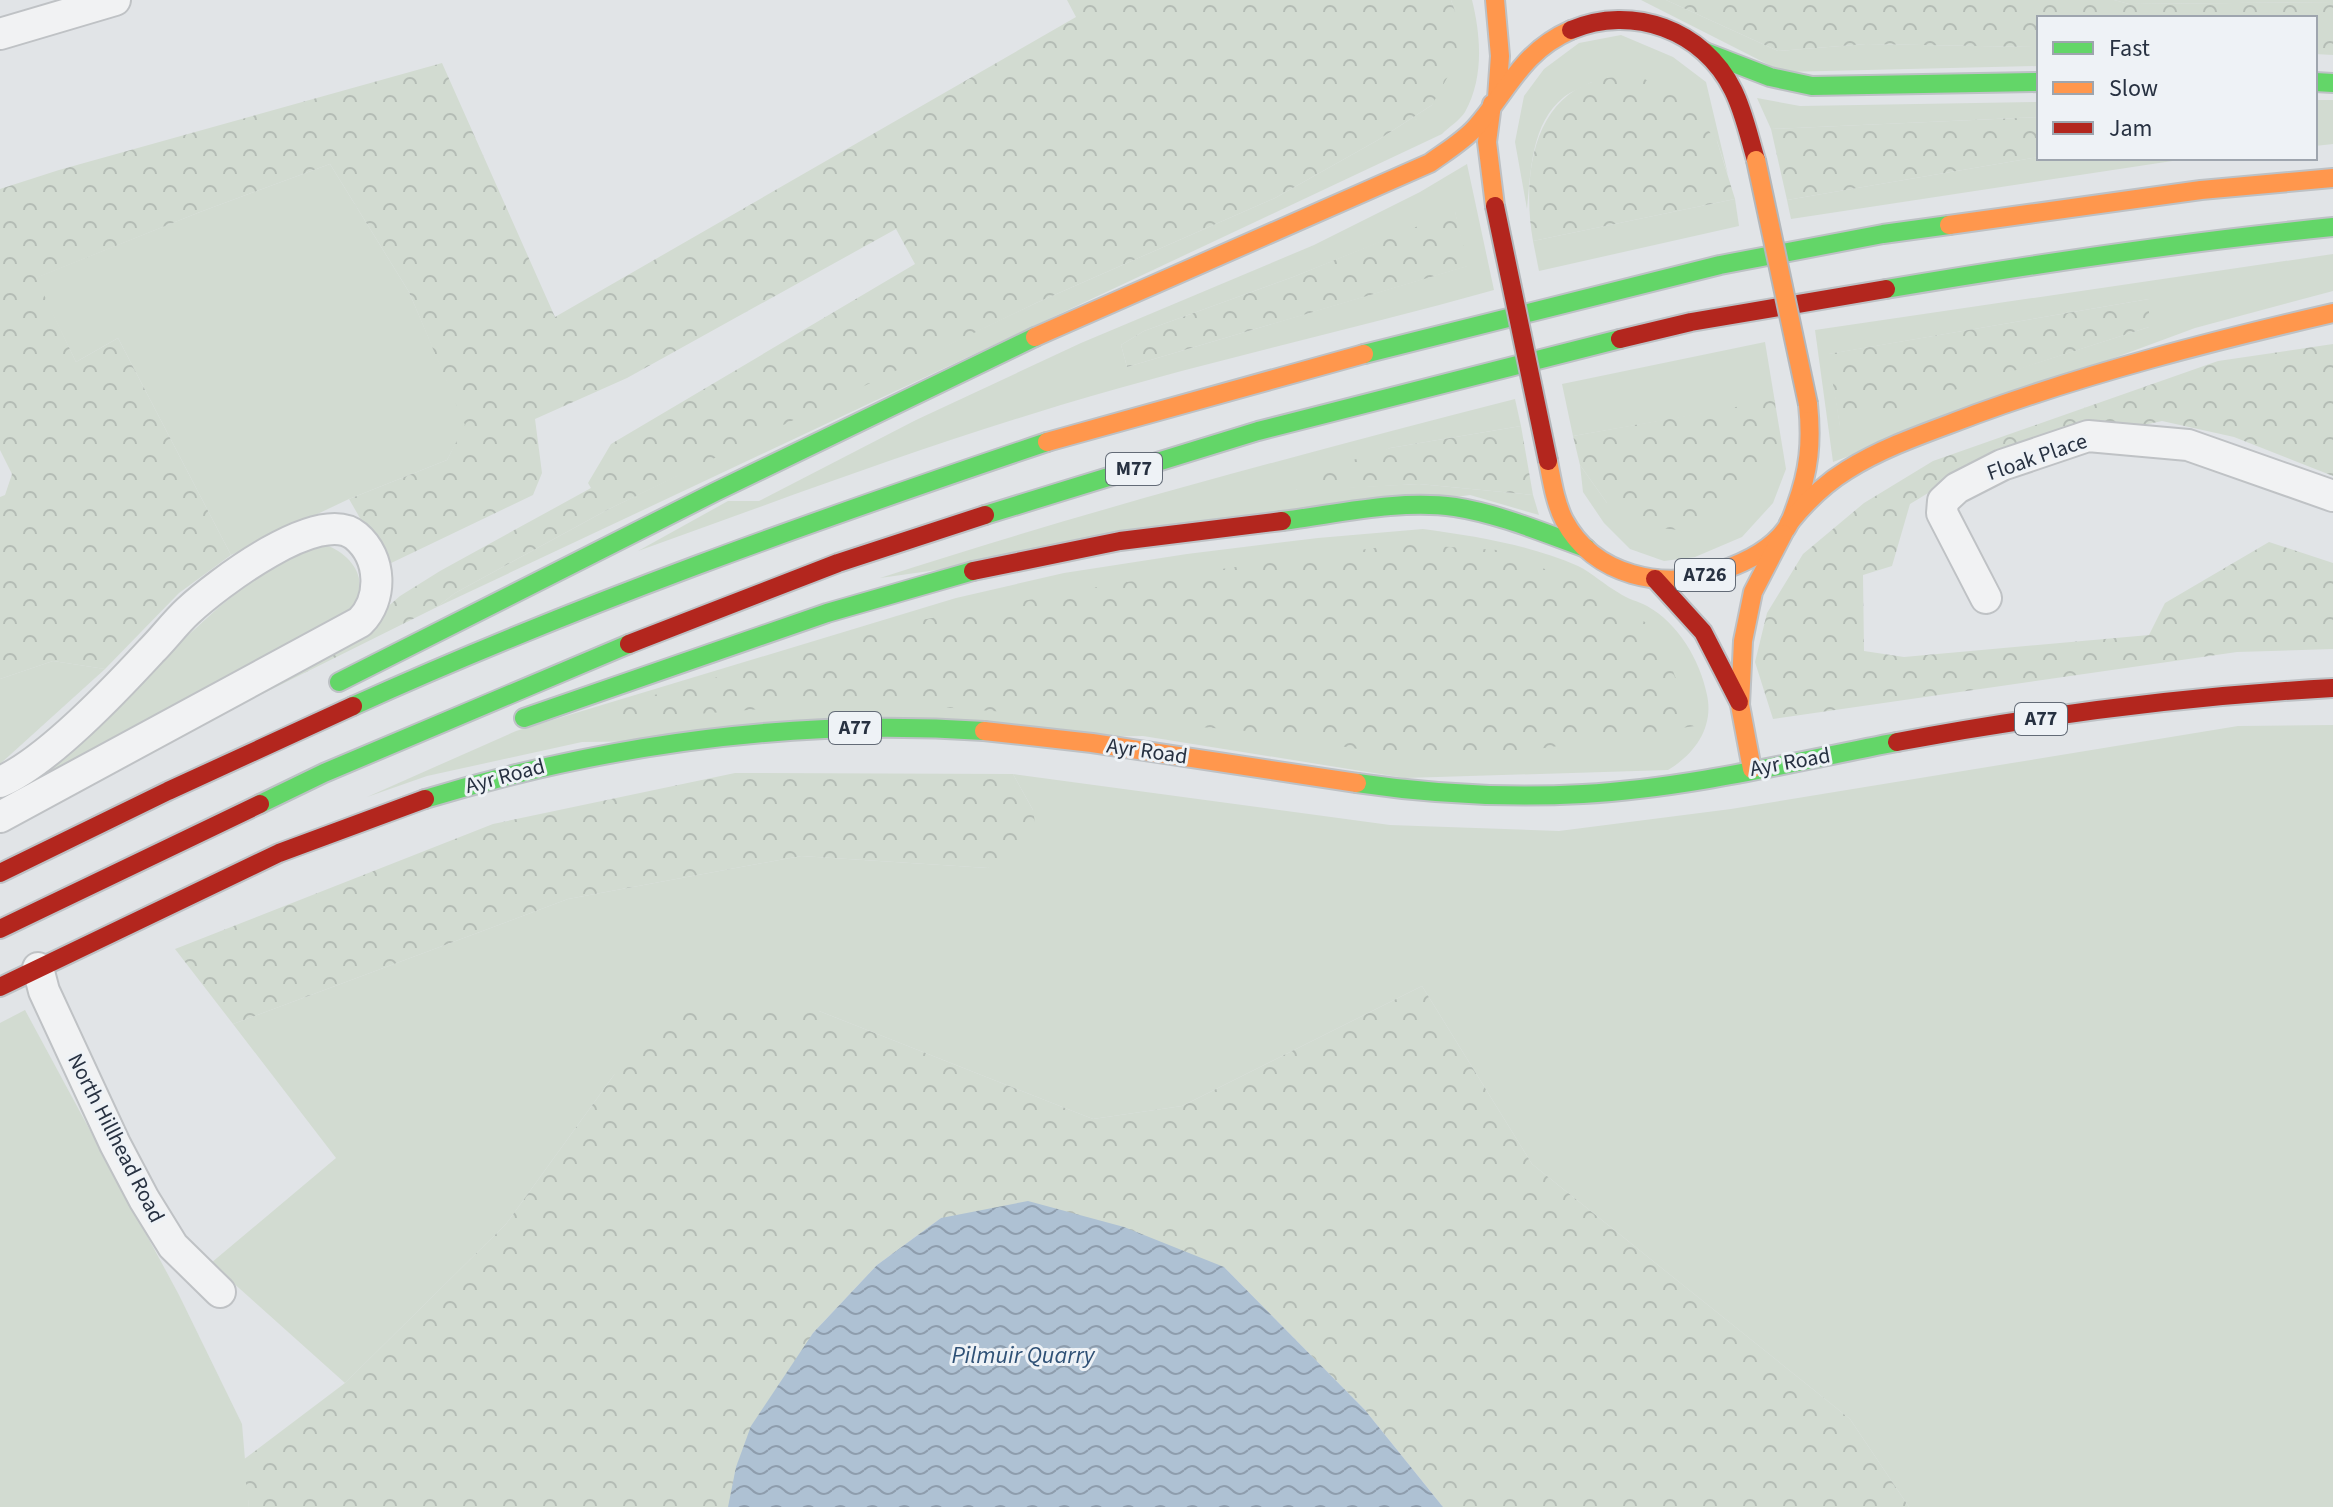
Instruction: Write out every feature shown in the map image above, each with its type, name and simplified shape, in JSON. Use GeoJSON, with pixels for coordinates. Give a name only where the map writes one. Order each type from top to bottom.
{"type":"FeatureCollection","features":[{"type":"Feature","properties":{"kind":"main road","name":"A726"},"geometry":{"type":"LineString","coordinates":[[1495,0],[1500,56],[1494,101],[1486,123],[1486,151],[1557,503],[1570,529],[1586,548],[1611,566],[1636,576],[1655,579],[1692,578],[1716,573],[1754,556],[1786,528]]}},
{"type":"Feature","properties":{"kind":"main road","name":"A726"},"geometry":{"type":"LineString","coordinates":[[1589,6],[1610,18]]}},
{"type":"Feature","properties":{"kind":"main road","name":"A726"},"geometry":{"type":"LineString","coordinates":[[1494,101],[1521,64],[1553,37],[1610,18],[1628,18],[1662,25],[1705,52],[1730,84],[1756,160],[1808,404],[1812,458],[1786,528],[1753,592],[1746,619],[1740,705],[1752,769]]}},
{"type":"Feature","properties":{"kind":"main road"},"geometry":{"type":"LineString","coordinates":[[1705,52],[1770,77],[1812,86],[2037,82]]}},
{"type":"Feature","properties":{"kind":"main road"},"geometry":{"type":"LineString","coordinates":[[319,692],[715,492],[1049,330],[1430,163],[1476,126],[1494,101]]}},
{"type":"Feature","properties":{"kind":"main road","name":"M77"},"geometry":{"type":"LineString","coordinates":[[0,873],[168,791],[407,682],[549,622],[875,500],[1056,439],[1398,344],[1720,265],[1883,234],[2201,190],[2333,178]]}},
{"type":"Feature","properties":{"kind":"main road","name":"M77"},"geometry":{"type":"LineString","coordinates":[[0,929],[324,773],[673,625],[838,563],[1108,476],[1258,431],[1691,322],[1987,272],[2243,236],[2333,227]]}},
{"type":"Feature","properties":{"kind":"main road"},"geometry":{"type":"LineString","coordinates":[[1786,528],[1808,498],[1833,479],[1909,440],[2033,392],[2133,363],[2333,313]]}},
{"type":"Feature","properties":{"kind":"main road"},"geometry":{"type":"LineString","coordinates":[[511,723],[692,658],[936,580],[1120,541],[1413,506],[1455,507],[1512,522],[1586,548]]}},
{"type":"Feature","properties":{"kind":"main road","name":"A726"},"geometry":{"type":"LineString","coordinates":[[1655,579],[1703,632],[1740,705]]}},
{"type":"Feature","properties":{"kind":"main road","name":"Ayr Road"},"geometry":{"type":"LineString","coordinates":[[0,987],[263,859],[369,817],[504,775],[617,750],[677,741],[818,728],[967,730],[1081,741],[1389,788],[1494,794],[1580,794],[1646,787],[1913,739],[2094,711],[2224,695],[2333,688]]}},
{"type":"Feature","properties":{"kind":"main road"},"geometry":{"type":"LineString","coordinates":[[0,867],[194,759]]}},
{"type":"Feature","properties":{"kind":"street"},"geometry":{"type":"LineString","coordinates":[[0,34],[115,0]]}},
{"type":"Feature","properties":{"kind":"street","name":"Floak Place"},"geometry":{"type":"LineString","coordinates":[[1986,598],[1942,513],[1943,501],[1957,488],[2002,465],[2088,436],[2188,445],[2333,496]]}},
{"type":"Feature","properties":{"kind":"street"},"geometry":{"type":"LineString","coordinates":[[0,782],[33,762],[64,735],[152,650],[185,613],[237,573],[278,548],[322,530],[338,528],[350,531],[361,540],[373,565],[377,583],[371,612],[360,622],[0,817]]}},
{"type":"Feature","properties":{"kind":"street","name":"North Hillhead Road"},"geometry":{"type":"LineString","coordinates":[[38,968],[44,991],[144,1199],[173,1246],[220,1292]]}},
{"type":"Feature","properties":{"kind":"green space"},"geometry":{"type":"Polygon","coordinates":[[[1067,0],[1451,0],[1455,11],[1457,53],[1432,105],[1378,140],[1275,198],[1036,303],[607,510],[455,593],[437,607],[198,726],[355,635],[400,596],[440,571],[591,488],[588,483],[611,444],[915,264],[896,229],[627,378],[535,419],[542,473],[533,495],[387,565],[349,499],[447,460],[465,425],[409,292],[330,164],[36,278],[76,362],[118,338],[231,555],[179,593],[105,669],[53,661],[0,679],[0,497],[5,495],[12,474],[0,450],[0,189],[442,63],[555,317],[1076,17],[1067,0]]]}},
{"type":"Feature","properties":{"kind":"green space"},"geometry":{"type":"Polygon","coordinates":[[[1451,0],[1472,0],[1479,57],[1475,85],[1465,112],[1442,134],[437,607],[455,593],[607,510],[1036,303],[1275,198],[1378,140],[1432,105],[1455,11],[1451,0]]]}},
{"type":"Feature","properties":{"kind":"green space"},"geometry":{"type":"Polygon","coordinates":[[[1641,0],[1666,0],[1778,51],[1866,44],[2037,47],[2037,66],[1783,72],[1641,0]]]}},
{"type":"Feature","properties":{"kind":"green space"},"geometry":{"type":"Polygon","coordinates":[[[1666,0],[2114,0],[2129,4],[2333,2],[2333,55],[2317,54],[2317,16],[2037,16],[2037,47],[1866,44],[1778,51],[1666,0]]]}},
{"type":"Feature","properties":{"kind":"green space"},"geometry":{"type":"Polygon","coordinates":[[[2114,0],[2333,0],[2333,2],[2129,4],[2114,0]]]}},
{"type":"Feature","properties":{"kind":"green space"},"geometry":{"type":"Polygon","coordinates":[[[1621,35],[1673,57],[1706,82],[1728,175],[1717,141],[1592,82],[1564,97],[1545,120],[1535,148],[1527,209],[1515,142],[1524,96],[1544,69],[1579,43],[1621,35]]]}},
{"type":"Feature","properties":{"kind":"green space"},"geometry":{"type":"Polygon","coordinates":[[[1635,74],[1683,99],[1717,141],[1735,199],[1533,241],[1529,196],[1531,172],[1543,127],[1555,108],[1571,93],[1597,80],[1635,74]]]}},
{"type":"Feature","properties":{"kind":"green space"},"geometry":{"type":"Polygon","coordinates":[[[1757,98],[1800,106],[2037,102],[2037,117],[1771,129],[1757,98]]]}},
{"type":"Feature","properties":{"kind":"green space"},"geometry":{"type":"Polygon","coordinates":[[[2317,100],[2333,100],[2333,144],[2317,146],[2317,100]]]}},
{"type":"Feature","properties":{"kind":"green space"},"geometry":{"type":"Polygon","coordinates":[[[2037,117],[2037,157],[1787,200],[1771,129],[2037,117]]]}},
{"type":"Feature","properties":{"kind":"green space"},"geometry":{"type":"Polygon","coordinates":[[[2037,157],[2037,160],[2179,160],[1791,219],[1787,200],[2037,157]]]}},
{"type":"Feature","properties":{"kind":"green space"},"geometry":{"type":"Polygon","coordinates":[[[330,164],[409,292],[466,425],[447,460],[349,499],[231,555],[118,338],[76,362],[35,278],[330,164]]]}},
{"type":"Feature","properties":{"kind":"green space"},"geometry":{"type":"Polygon","coordinates":[[[1467,164],[1494,290],[1147,380],[1032,414],[883,463],[638,551],[728,501],[759,501],[916,420],[1081,343],[1314,245],[1420,192],[1467,164]],[[1455,212],[1293,277],[1144,331],[1121,345],[1127,367],[1467,266],[1455,212]]]}},
{"type":"Feature","properties":{"kind":"green space"},"geometry":{"type":"Polygon","coordinates":[[[1735,199],[1739,226],[1539,271],[1533,241],[1735,199]]]}},
{"type":"Feature","properties":{"kind":"green space"},"geometry":{"type":"Polygon","coordinates":[[[1455,211],[1468,266],[1127,367],[1121,345],[1144,331],[1293,277],[1455,211]]]}},
{"type":"Feature","properties":{"kind":"green space"},"geometry":{"type":"Polygon","coordinates":[[[2333,254],[2333,291],[2195,328],[1833,462],[1815,330],[2333,254]],[[2149,299],[1829,354],[1840,426],[2149,327],[2149,299]]]}},
{"type":"Feature","properties":{"kind":"green space"},"geometry":{"type":"Polygon","coordinates":[[[2149,299],[2149,327],[1840,427],[1828,354],[2149,299]]]}},
{"type":"Feature","properties":{"kind":"green space"},"geometry":{"type":"Polygon","coordinates":[[[1765,342],[1775,401],[1573,436],[1562,384],[1765,342]]]}},
{"type":"Feature","properties":{"kind":"green space"},"geometry":{"type":"Polygon","coordinates":[[[2333,344],[2333,476],[2234,437],[2162,421],[1981,461],[1910,504],[1892,566],[1863,575],[1864,651],[1904,657],[2149,635],[2165,603],[2269,542],[2333,563],[2333,649],[2237,652],[1773,719],[1755,662],[1767,613],[1803,554],[1864,503],[1933,461],[2218,361],[2333,344]]]}},
{"type":"Feature","properties":{"kind":"green space"},"geometry":{"type":"Polygon","coordinates":[[[1515,399],[1521,426],[1390,448],[1296,490],[1419,484],[1533,495],[1539,515],[1470,495],[880,578],[1117,506],[1515,399]]]}},
{"type":"Feature","properties":{"kind":"green space"},"geometry":{"type":"Polygon","coordinates":[[[1775,400],[1777,447],[1759,478],[1729,506],[1688,531],[1651,527],[1607,503],[1580,465],[1573,436],[1775,400]]]}},
{"type":"Feature","properties":{"kind":"green space"},"geometry":{"type":"Polygon","coordinates":[[[1775,401],[1786,469],[1773,503],[1742,537],[1695,557],[1664,561],[1630,549],[1604,523],[1583,492],[1580,465],[1607,503],[1775,401]]]}},
{"type":"Feature","properties":{"kind":"green space"},"geometry":{"type":"Polygon","coordinates":[[[1521,426],[1533,495],[1419,484],[1296,491],[1307,475],[1390,448],[1521,426]]]}},
{"type":"Feature","properties":{"kind":"green space"},"geometry":{"type":"Polygon","coordinates":[[[1423,529],[1541,552],[1583,569],[1622,595],[1658,613],[1686,644],[1704,682],[1708,718],[1694,748],[1668,770],[1405,778],[1143,736],[582,742],[427,776],[367,797],[516,731],[956,598],[1064,573],[1187,554],[1423,529]]]}},
{"type":"Feature","properties":{"kind":"green space"},"geometry":{"type":"Polygon","coordinates":[[[1404,544],[1497,550],[1588,586],[1656,629],[1695,726],[1503,754],[1428,760],[1239,730],[861,701],[610,721],[601,710],[916,621],[1119,583],[1404,544]]]}},
{"type":"Feature","properties":{"kind":"green space"},"geometry":{"type":"Polygon","coordinates":[[[326,545],[348,559],[359,580],[356,601],[340,625],[20,796],[4,795],[53,759],[219,607],[285,555],[326,545]]]}},
{"type":"Feature","properties":{"kind":"green space"},"geometry":{"type":"Polygon","coordinates":[[[53,661],[105,669],[0,764],[0,679],[53,661]]]}},
{"type":"Feature","properties":{"kind":"green space"},"geometry":{"type":"Polygon","coordinates":[[[2333,725],[2333,1507],[1909,1507],[1850,1419],[1532,1164],[1422,986],[1182,1106],[1093,1119],[819,1011],[614,1075],[506,1224],[345,1383],[211,1263],[336,1158],[233,1024],[568,899],[801,856],[988,868],[1033,810],[1013,774],[1390,825],[1559,831],[1731,809],[2238,726],[2333,725]]]}},
{"type":"Feature","properties":{"kind":"green space"},"geometry":{"type":"Polygon","coordinates":[[[735,773],[1013,774],[1033,810],[1038,842],[988,868],[801,856],[568,899],[233,1024],[175,949],[493,824],[735,773]]]}},
{"type":"Feature","properties":{"kind":"green space"},"geometry":{"type":"Polygon","coordinates":[[[1422,986],[1532,1164],[1850,1419],[1909,1507],[1443,1507],[1365,1410],[1224,1267],[941,1218],[877,1265],[813,1333],[728,1507],[249,1507],[243,1460],[345,1383],[506,1224],[614,1075],[685,1005],[819,1011],[1093,1119],[1182,1106],[1422,986]]]}},
{"type":"Feature","properties":{"kind":"green space"},"geometry":{"type":"Polygon","coordinates":[[[25,1010],[179,1295],[242,1424],[249,1507],[0,1507],[0,1023],[25,1010]]]}},
{"type":"Feature","properties":{"kind":"water","name":"Pilmuir Quarry"},"geometry":{"type":"Polygon","coordinates":[[[1028,1201],[1124,1227],[1224,1267],[1365,1410],[1443,1507],[728,1507],[736,1467],[751,1426],[813,1333],[877,1265],[941,1218],[1028,1201]]]}},
{"type":"Feature","properties":{"kind":"traffic: fast"},"geometry":{"type":"LineString","coordinates":[[1705,52],[1770,77],[1812,86],[2037,82]]}},
{"type":"Feature","properties":{"kind":"traffic: fast"},"geometry":{"type":"LineString","coordinates":[[2317,82],[2333,83]]}},
{"type":"Feature","properties":{"kind":"traffic: fast"},"geometry":{"type":"LineString","coordinates":[[1364,354],[1720,265],[1883,234],[1949,225]]}},
{"type":"Feature","properties":{"kind":"traffic: fast"},"geometry":{"type":"LineString","coordinates":[[1886,289],[2109,254],[2333,227]]}},
{"type":"Feature","properties":{"kind":"traffic: fast"},"geometry":{"type":"LineString","coordinates":[[339,682],[715,492],[1035,337]]}},
{"type":"Feature","properties":{"kind":"traffic: fast"},"geometry":{"type":"LineString","coordinates":[[985,515],[1258,431],[1620,339]]}},
{"type":"Feature","properties":{"kind":"traffic: fast"},"geometry":{"type":"LineString","coordinates":[[353,706],[610,598],[871,502],[1047,442]]}},
{"type":"Feature","properties":{"kind":"traffic: fast"},"geometry":{"type":"LineString","coordinates":[[1282,521],[1368,508],[1434,505],[1489,514],[1586,548]]}},
{"type":"Feature","properties":{"kind":"traffic: fast"},"geometry":{"type":"LineString","coordinates":[[524,718],[827,613],[973,571]]}},
{"type":"Feature","properties":{"kind":"traffic: fast"},"geometry":{"type":"LineString","coordinates":[[260,804],[324,773],[629,644]]}},
{"type":"Feature","properties":{"kind":"traffic: fast"},"geometry":{"type":"LineString","coordinates":[[425,799],[562,763],[702,740],[842,728],[984,731]]}},
{"type":"Feature","properties":{"kind":"traffic: fast"},"geometry":{"type":"LineString","coordinates":[[1357,783],[1413,790],[1526,796],[1623,791],[1702,780],[1897,742]]}},
{"type":"Feature","properties":{"kind":"traffic: slow"},"geometry":{"type":"LineString","coordinates":[[1495,0],[1500,56],[1497,98]]}},
{"type":"Feature","properties":{"kind":"traffic: slow"},"geometry":{"type":"LineString","coordinates":[[1035,337],[1430,163],[1475,128],[1517,73],[1540,49],[1571,30]]}},
{"type":"Feature","properties":{"kind":"traffic: slow"},"geometry":{"type":"LineString","coordinates":[[1492,104],[1487,142],[1495,206]]}},
{"type":"Feature","properties":{"kind":"traffic: slow"},"geometry":{"type":"LineString","coordinates":[[1756,160],[1808,404]]}},
{"type":"Feature","properties":{"kind":"traffic: slow"},"geometry":{"type":"LineString","coordinates":[[1949,225],[2201,190],[2333,178]]}},
{"type":"Feature","properties":{"kind":"traffic: slow"},"geometry":{"type":"LineString","coordinates":[[1789,523],[1839,475],[1878,453],[1926,433],[2108,371],[2333,313]]}},
{"type":"Feature","properties":{"kind":"traffic: slow"},"geometry":{"type":"LineString","coordinates":[[1047,442],[1364,354]]}},
{"type":"Feature","properties":{"kind":"traffic: slow"},"geometry":{"type":"LineString","coordinates":[[1548,461],[1564,520],[1577,539],[1593,554],[1632,574],[1654,578],[1698,577],[1729,568],[1756,555],[1780,537],[1788,526],[1807,468],[1810,431],[1808,404]]}},
{"type":"Feature","properties":{"kind":"traffic: slow"},"geometry":{"type":"LineString","coordinates":[[1752,769],[1740,705],[1743,641],[1753,592],[1783,534]]}},
{"type":"Feature","properties":{"kind":"traffic: slow"},"geometry":{"type":"LineString","coordinates":[[984,731],[1092,743],[1357,783]]}},
{"type":"Feature","properties":{"kind":"traffic: jam"},"geometry":{"type":"LineString","coordinates":[[1571,30],[1618,20],[1664,28],[1685,38],[1720,69],[1733,90],[1756,160]]}},
{"type":"Feature","properties":{"kind":"traffic: jam"},"geometry":{"type":"LineString","coordinates":[[1495,206],[1548,461]]}},
{"type":"Feature","properties":{"kind":"traffic: jam"},"geometry":{"type":"LineString","coordinates":[[1620,339],[1691,322],[1886,289]]}},
{"type":"Feature","properties":{"kind":"traffic: jam"},"geometry":{"type":"LineString","coordinates":[[629,644],[838,563],[985,515]]}},
{"type":"Feature","properties":{"kind":"traffic: jam"},"geometry":{"type":"LineString","coordinates":[[973,571],[1120,541],[1282,521]]}},
{"type":"Feature","properties":{"kind":"traffic: jam"},"geometry":{"type":"LineString","coordinates":[[1655,579],[1703,632],[1739,702]]}},
{"type":"Feature","properties":{"kind":"traffic: jam"},"geometry":{"type":"LineString","coordinates":[[1897,742],[2114,708],[2333,688]]}},
{"type":"Feature","properties":{"kind":"traffic: jam"},"geometry":{"type":"LineString","coordinates":[[0,873],[353,706]]}},
{"type":"Feature","properties":{"kind":"traffic: jam"},"geometry":{"type":"LineString","coordinates":[[0,987],[279,853],[425,799]]}},
{"type":"Feature","properties":{"kind":"traffic: jam"},"geometry":{"type":"LineString","coordinates":[[0,929],[260,804]]}}]}
